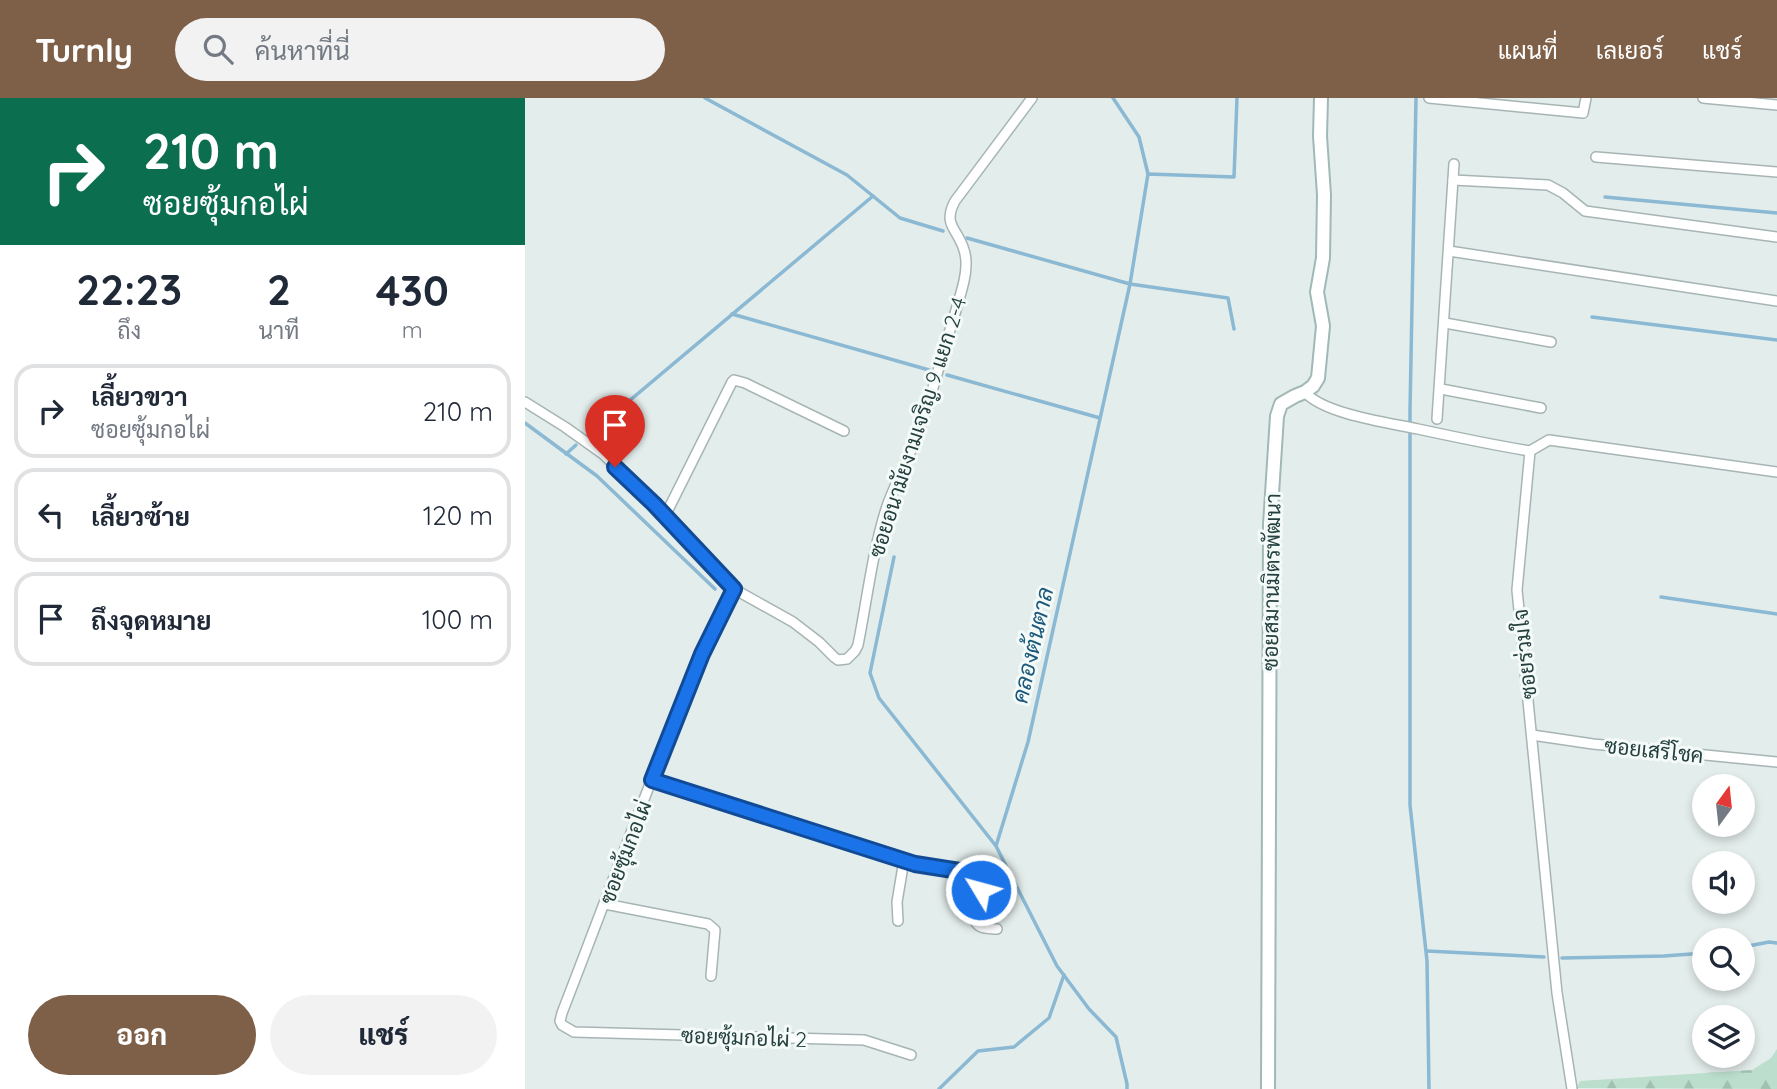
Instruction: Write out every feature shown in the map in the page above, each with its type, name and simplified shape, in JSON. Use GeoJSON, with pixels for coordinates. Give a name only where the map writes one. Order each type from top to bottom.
{"type":"FeatureCollection","features":[{"type":"Feature","properties":{"kind":"street","name":"ซอยอนามัยงามเจริญ 9 แยก 2-4"},"geometry":{"type":"LineString","coordinates":[[525,402],[594,447],[665,516],[734,589],[793,622],[838,660],[847,659],[855,651],[860,637],[872,560],[884,517],[924,415],[964,280],[965,253],[951,229],[949,214],[1032,98]]}},
{"type":"Feature","properties":{"kind":"street","name":"ซอยสมานมิตรพัฒนา"},"geometry":{"type":"LineString","coordinates":[[1268,1089],[1270,525],[1279,408],[1281,404],[1313,386],[1318,378],[1323,326],[1317,292],[1323,249],[1321,98]]}},
{"type":"Feature","properties":{"kind":"street"},"geometry":{"type":"LineString","coordinates":[[1429,98],[1583,113],[1586,98]]}},
{"type":"Feature","properties":{"kind":"street"},"geometry":{"type":"LineString","coordinates":[[1703,98],[1777,105]]}},
{"type":"Feature","properties":{"kind":"street"},"geometry":{"type":"LineString","coordinates":[[1596,158],[1777,172]]}},
{"type":"Feature","properties":{"kind":"street"},"geometry":{"type":"LineString","coordinates":[[1437,419],[1454,164]]}},
{"type":"Feature","properties":{"kind":"street"},"geometry":{"type":"LineString","coordinates":[[1453,180],[1548,185],[1585,211],[1777,237]]}},
{"type":"Feature","properties":{"kind":"street"},"geometry":{"type":"LineString","coordinates":[[1449,251],[1777,301]]}},
{"type":"Feature","properties":{"kind":"street"},"geometry":{"type":"LineString","coordinates":[[1444,323],[1551,342]]}},
{"type":"Feature","properties":{"kind":"street"},"geometry":{"type":"LineString","coordinates":[[665,516],[734,380],[844,431]]}},
{"type":"Feature","properties":{"kind":"street"},"geometry":{"type":"LineString","coordinates":[[1441,389],[1541,408]]}},
{"type":"Feature","properties":{"kind":"street"},"geometry":{"type":"LineString","coordinates":[[1305,392],[1330,407],[1358,416],[1531,451],[1549,440],[1777,471]]}},
{"type":"Feature","properties":{"kind":"street","name":"ซอยร่วมใจ"},"geometry":{"type":"LineString","coordinates":[[1531,451],[1517,590],[1557,993],[1572,1089]]}},
{"type":"Feature","properties":{"kind":"street","name":"ซอยซุ้มกอไผ่"},"geometry":{"type":"LineString","coordinates":[[574,1032],[562,1026],[562,1013],[702,654],[734,589]]}},
{"type":"Feature","properties":{"kind":"street","name":"ซอยเสรีโชค"},"geometry":{"type":"LineString","coordinates":[[1532,735],[1593,744],[1777,762]]}},
{"type":"Feature","properties":{"kind":"street"},"geometry":{"type":"LineString","coordinates":[[652,780],[915,864],[966,872],[978,881],[981,890],[976,924],[997,929]]}},
{"type":"Feature","properties":{"kind":"street"},"geometry":{"type":"LineString","coordinates":[[898,921],[897,902],[904,860]]}},
{"type":"Feature","properties":{"kind":"street"},"geometry":{"type":"LineString","coordinates":[[605,904],[708,924],[715,930],[712,976]]}},
{"type":"Feature","properties":{"kind":"street","name":"ซอยซุ้มกอไผ่ 2"},"geometry":{"type":"LineString","coordinates":[[574,1032],[864,1040],[911,1055]]}},
{"type":"Feature","properties":{"kind":"green space"},"geometry":{"type":"Polygon","coordinates":[[[1777,1049],[1777,1089],[1577,1088],[1580,1081],[1752,1070],[1771,1058],[1777,1049]]]}},
{"type":"Feature","properties":{"kind":"waterway"},"geometry":{"type":"LineString","coordinates":[[705,98],[847,175],[900,218],[943,231]]}},
{"type":"Feature","properties":{"kind":"waterway","name":"คลองต้นตาล"},"geometry":{"type":"LineString","coordinates":[[1113,98],[1139,137],[1148,174]]}},
{"type":"Feature","properties":{"kind":"waterway","name":"คลองต้นตาล"},"geometry":{"type":"LineString","coordinates":[[1127,1089],[1116,1037],[1089,1009],[1057,966],[996,846],[1028,742],[1130,284],[1148,174],[1234,177],[1237,98]]}},
{"type":"Feature","properties":{"kind":"waterway"},"geometry":{"type":"LineString","coordinates":[[1416,98],[1410,410],[1410,805],[1427,961],[1429,1089]]}},
{"type":"Feature","properties":{"kind":"waterway"},"geometry":{"type":"LineString","coordinates":[[591,433],[873,196]]}},
{"type":"Feature","properties":{"kind":"waterway"},"geometry":{"type":"LineString","coordinates":[[1605,197],[1777,213]]}},
{"type":"Feature","properties":{"kind":"waterway"},"geometry":{"type":"LineString","coordinates":[[967,238],[1130,284],[1228,298],[1234,329]]}},
{"type":"Feature","properties":{"kind":"waterway"},"geometry":{"type":"LineString","coordinates":[[732,314],[929,370]]}},
{"type":"Feature","properties":{"kind":"waterway"},"geometry":{"type":"LineString","coordinates":[[1592,317],[1777,340]]}},
{"type":"Feature","properties":{"kind":"waterway"},"geometry":{"type":"LineString","coordinates":[[947,375],[1100,418]]}},
{"type":"Feature","properties":{"kind":"waterway"},"geometry":{"type":"LineString","coordinates":[[525,423],[597,476],[715,589]]}},
{"type":"Feature","properties":{"kind":"waterway"},"geometry":{"type":"LineString","coordinates":[[566,454],[576,445]]}},
{"type":"Feature","properties":{"kind":"waterway"},"geometry":{"type":"LineString","coordinates":[[894,557],[870,673],[879,698],[996,846]]}},
{"type":"Feature","properties":{"kind":"waterway"},"geometry":{"type":"LineString","coordinates":[[1661,597],[1777,614]]}},
{"type":"Feature","properties":{"kind":"waterway"},"geometry":{"type":"LineString","coordinates":[[1755,945],[1777,943]]}},
{"type":"Feature","properties":{"kind":"waterway"},"geometry":{"type":"LineString","coordinates":[[1427,951],[1544,957]]}},
{"type":"Feature","properties":{"kind":"waterway"},"geometry":{"type":"LineString","coordinates":[[1562,958],[1692,954]]}},
{"type":"Feature","properties":{"kind":"waterway"},"geometry":{"type":"LineString","coordinates":[[939,1089],[978,1051],[1014,1047],[1049,1018],[1064,975]]}},
{"type":"Feature","properties":{"kind":"route"},"geometry":{"type":"LineString","coordinates":[[615,467],[734,589],[702,654],[652,780],[915,864],[966,872],[978,881],[981,890]]}}]}
